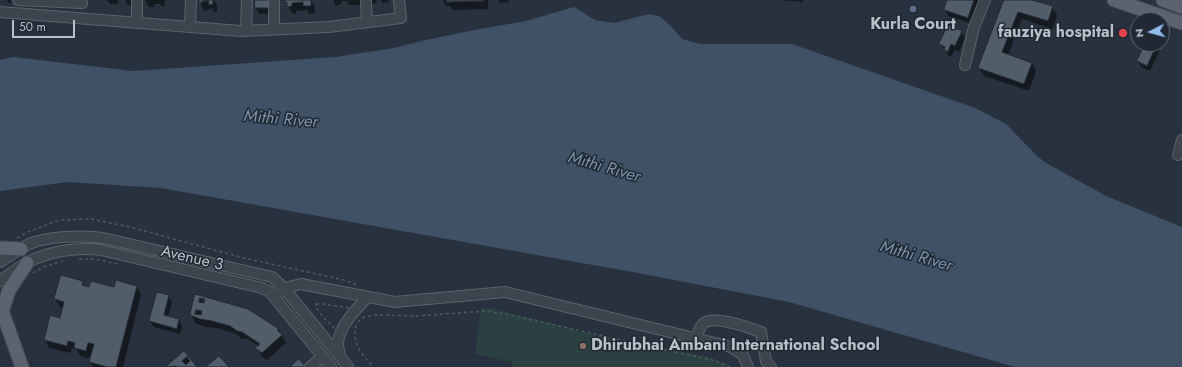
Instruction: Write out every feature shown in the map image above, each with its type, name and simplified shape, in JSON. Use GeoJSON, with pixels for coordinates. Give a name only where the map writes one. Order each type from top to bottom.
{"type":"FeatureCollection","features":[{"type":"Feature","properties":{"kind":"main road"},"geometry":{"type":"LineString","coordinates":[[1114,0],[1182,24]]}},
{"type":"Feature","properties":{"kind":"main road"},"geometry":{"type":"LineString","coordinates":[[1163,0],[1182,7]]}},
{"type":"Feature","properties":{"kind":"main road"},"geometry":{"type":"LineString","coordinates":[[0,248],[16,245]]}},
{"type":"Feature","properties":{"kind":"main road"},"geometry":{"type":"LineString","coordinates":[[22,367],[1,308],[9,290],[27,263]]}},
{"type":"Feature","properties":{"kind":"street"},"geometry":{"type":"LineString","coordinates":[[18,0],[82,2],[82,18]]}},
{"type":"Feature","properties":{"kind":"street"},"geometry":{"type":"LineString","coordinates":[[137,0],[137,22]]}},
{"type":"Feature","properties":{"kind":"street"},"geometry":{"type":"LineString","coordinates":[[190,26],[191,0]]}},
{"type":"Feature","properties":{"kind":"street"},"geometry":{"type":"LineString","coordinates":[[246,30],[247,0]]}},
{"type":"Feature","properties":{"kind":"street"},"geometry":{"type":"LineString","coordinates":[[274,0],[274,29]]}},
{"type":"Feature","properties":{"kind":"street"},"geometry":{"type":"LineString","coordinates":[[366,0],[367,22]]}},
{"type":"Feature","properties":{"kind":"street"},"geometry":{"type":"LineString","coordinates":[[0,12],[246,30],[329,27],[401,18],[400,0]]}},
{"type":"Feature","properties":{"kind":"street"},"geometry":{"type":"LineString","coordinates":[[965,65],[974,27],[985,0]]}},
{"type":"Feature","properties":{"kind":"street"},"geometry":{"type":"LineString","coordinates":[[40,1],[40,15]]}},
{"type":"Feature","properties":{"kind":"street"},"geometry":{"type":"LineString","coordinates":[[1178,155],[1182,140]]}},
{"type":"Feature","properties":{"kind":"street","name":"Avenue 3"},"geometry":{"type":"LineString","coordinates":[[0,262],[16,245],[40,240],[86,236],[103,238],[272,277],[284,288],[348,367]]}},
{"type":"Feature","properties":{"kind":"street","name":"Avenue 3"},"geometry":{"type":"LineString","coordinates":[[0,281],[27,263],[45,255],[86,248],[101,250],[266,289],[274,296],[331,367]]}},
{"type":"Feature","properties":{"kind":"street"},"geometry":{"type":"LineString","coordinates":[[274,296],[284,288],[301,284],[395,302],[505,292],[731,347],[744,355],[748,367]]}},
{"type":"Feature","properties":{"kind":"street"},"geometry":{"type":"LineString","coordinates":[[341,359],[338,343],[342,330],[350,316],[368,297]]}},
{"type":"Feature","properties":{"kind":"street"},"geometry":{"type":"LineString","coordinates":[[696,339],[702,325],[708,321],[718,320],[762,332],[766,361],[771,367]]}},
{"type":"Feature","properties":{"kind":"street"},"geometry":{"type":"LineString","coordinates":[[310,367],[322,357]]}},
{"type":"Feature","properties":{"kind":"path"},"geometry":{"type":"LineString","coordinates":[[16,245],[28,232],[59,220],[91,219],[130,226],[244,258],[357,285]]}},
{"type":"Feature","properties":{"kind":"path"},"geometry":{"type":"LineString","coordinates":[[28,276],[43,267],[69,259]]}},
{"type":"Feature","properties":{"kind":"path"},"geometry":{"type":"LineString","coordinates":[[76,259],[95,260],[118,264]]}},
{"type":"Feature","properties":{"kind":"path"},"geometry":{"type":"LineString","coordinates":[[316,304],[350,308],[338,332],[334,329],[316,307],[316,304]]}},
{"type":"Feature","properties":{"kind":"path"},"geometry":{"type":"LineString","coordinates":[[373,367],[355,343],[354,333],[356,324],[364,317],[378,315],[416,316],[485,312],[510,315],[682,353],[716,361],[730,367]]}},
{"type":"Feature","properties":{"kind":"green space","name":"Dhirubhai Ambani International School"},"geometry":{"type":"Polygon","coordinates":[[[491,308],[595,335],[708,357],[726,364],[728,367],[512,367],[512,362],[475,354],[481,309],[491,308]]]}},
{"type":"Feature","properties":{"kind":"water","name":"Mithi River"},"geometry":{"type":"Polygon","coordinates":[[[574,7],[595,20],[614,23],[649,14],[659,16],[671,26],[682,39],[701,44],[792,44],[975,108],[1006,124],[1037,156],[1046,163],[1106,196],[1182,227],[1182,367],[1015,367],[789,302],[638,273],[161,188],[68,182],[0,191],[0,60],[13,57],[133,71],[336,57],[394,48],[474,30],[526,21],[574,7]]]}},
{"type":"Feature","properties":{"kind":"building"},"geometry":{"type":"Polygon","coordinates":[[[199,0],[208,0],[199,3],[199,0]]]}},
{"type":"Feature","properties":{"kind":"building"},"geometry":{"type":"Polygon","coordinates":[[[208,0],[213,0],[213,4],[209,5],[208,0]]]}},
{"type":"Feature","properties":{"kind":"building"},"geometry":{"type":"Polygon","coordinates":[[[255,0],[269,0],[269,8],[255,8],[255,0]]]}},
{"type":"Feature","properties":{"kind":"building"},"geometry":{"type":"Polygon","coordinates":[[[285,0],[311,0],[311,6],[303,6],[303,2],[292,3],[292,6],[287,7],[287,2],[285,3],[285,0]]]}},
{"type":"Feature","properties":{"kind":"building"},"geometry":{"type":"Polygon","coordinates":[[[447,0],[484,0],[484,1],[447,2],[447,0]]]}},
{"type":"Feature","properties":{"kind":"building"},"geometry":{"type":"Polygon","coordinates":[[[947,0],[974,0],[968,18],[944,10],[947,0]]]}},
{"type":"Feature","properties":{"kind":"building"},"geometry":{"type":"Polygon","coordinates":[[[1004,0],[1032,0],[1053,6],[1048,21],[1018,12],[1002,52],[1032,63],[1024,84],[978,68],[1004,0]]]}},
{"type":"Feature","properties":{"kind":"building"},"geometry":{"type":"Polygon","coordinates":[[[948,25],[962,31],[955,46],[951,44],[948,52],[944,50],[945,47],[939,44],[948,25]]]}},
{"type":"Feature","properties":{"kind":"building"},"geometry":{"type":"Polygon","coordinates":[[[1141,52],[1153,52],[1147,66],[1137,61],[1141,52]]]}},
{"type":"Feature","properties":{"kind":"building"},"geometry":{"type":"Polygon","coordinates":[[[61,275],[83,281],[82,285],[89,287],[91,281],[114,287],[116,280],[137,286],[116,367],[107,367],[89,362],[94,344],[88,343],[86,351],[74,348],[75,343],[68,341],[67,346],[44,340],[50,315],[60,318],[64,302],[54,299],[61,275]]]}},
{"type":"Feature","properties":{"kind":"building"},"geometry":{"type":"Polygon","coordinates":[[[157,292],[169,295],[164,315],[179,319],[177,329],[149,321],[157,292]]]}},
{"type":"Feature","properties":{"kind":"building"},"geometry":{"type":"Polygon","coordinates":[[[195,294],[248,309],[279,329],[277,330],[282,335],[262,353],[255,348],[260,344],[242,332],[237,331],[230,326],[200,319],[190,315],[195,294]],[[200,298],[199,302],[204,303],[205,299],[200,298]],[[196,310],[195,314],[201,315],[202,311],[196,310]]]}},
{"type":"Feature","properties":{"kind":"building"},"geometry":{"type":"Polygon","coordinates":[[[184,351],[197,367],[168,367],[167,366],[184,351]],[[187,357],[182,361],[186,365],[190,361],[187,357]]]}},
{"type":"Feature","properties":{"kind":"building"},"geometry":{"type":"Polygon","coordinates":[[[219,356],[229,367],[206,367],[219,356]]]}},
{"type":"Feature","properties":{"kind":"building"},"geometry":{"type":"Polygon","coordinates":[[[299,359],[306,367],[290,367],[299,359]]]}},
{"type":"Feature","properties":{"kind":"place","name":"Kurla Court"},"geometry":{"type":"Point","coordinates":[913,9]}},
{"type":"Feature","properties":{"kind":"place","name":"fauziya hospital"},"geometry":{"type":"Point","coordinates":[1123,33]}},
{"type":"Feature","properties":{"kind":"place","name":"Dhirubhai Ambani International School"},"geometry":{"type":"Point","coordinates":[583,346]}}]}
